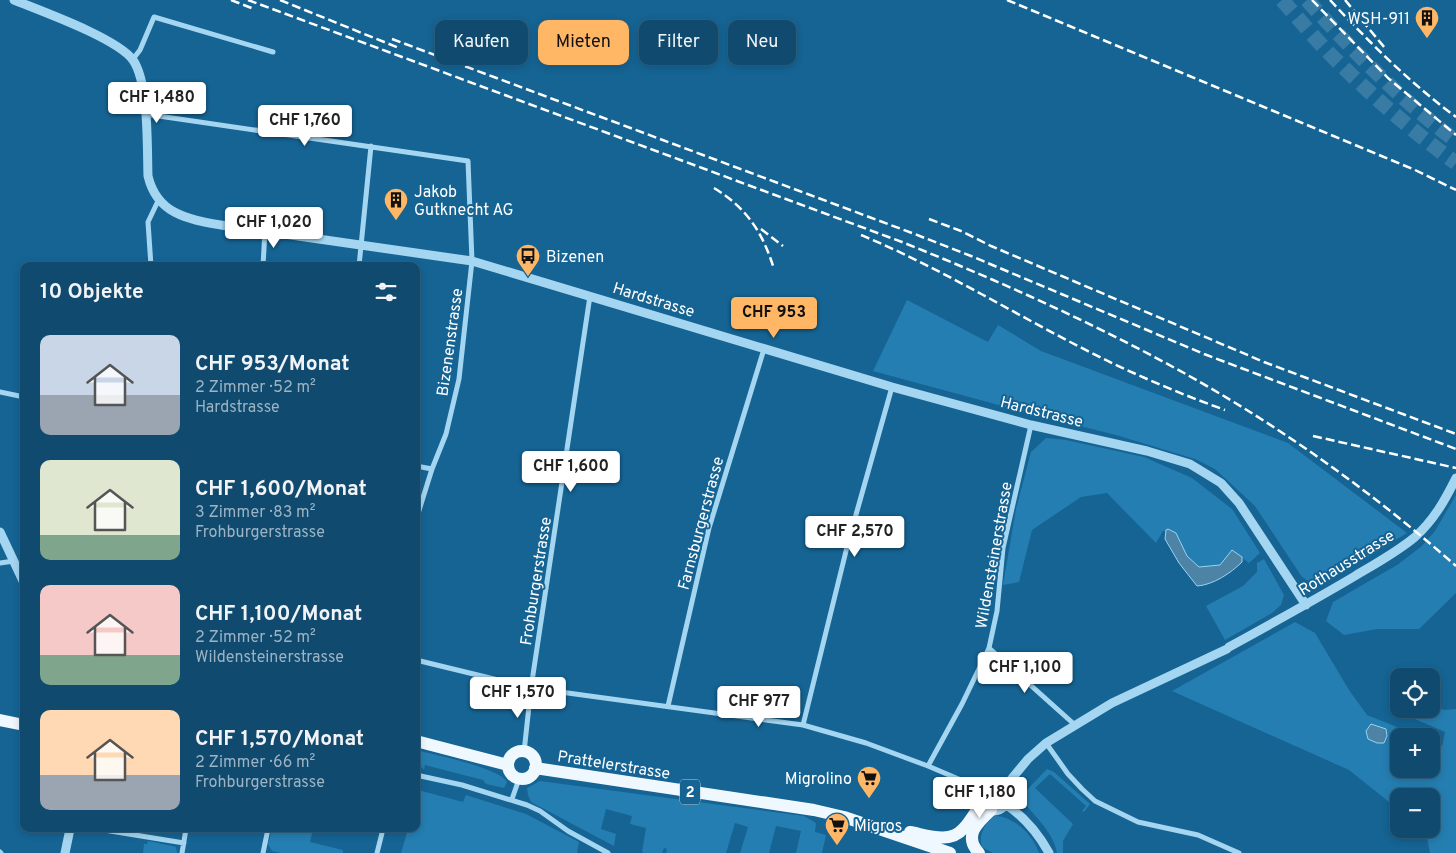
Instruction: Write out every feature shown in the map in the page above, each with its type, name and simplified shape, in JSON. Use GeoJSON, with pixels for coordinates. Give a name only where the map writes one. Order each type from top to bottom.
{"type":"FeatureCollection","features":[{"type":"Feature","properties":{"kind":"main road"},"geometry":{"type":"LineString","coordinates":[[0,720],[20,724]]}},
{"type":"Feature","properties":{"kind":"main road"},"geometry":{"type":"LineString","coordinates":[[420,742],[508,765]]}},
{"type":"Feature","properties":{"kind":"main road"},"geometry":{"type":"LineString","coordinates":[[519,779],[511,774],[508,765],[513,755],[524,752]]}},
{"type":"Feature","properties":{"kind":"main road","name":"Prattelerstrasse"},"geometry":{"type":"LineString","coordinates":[[519,779],[531,776],[536,768],[532,756],[524,752]]}},
{"type":"Feature","properties":{"kind":"main road","name":"Prattelerstrasse"},"geometry":{"type":"LineString","coordinates":[[536,768],[805,809],[844,818],[950,853]]}},
{"type":"Feature","properties":{"kind":"main road"},"geometry":{"type":"LineString","coordinates":[[844,818],[934,837],[946,837],[954,836],[961,831],[986,807]]}},
{"type":"Feature","properties":{"kind":"main road"},"geometry":{"type":"LineString","coordinates":[[979,853],[971,839],[986,807]]}},
{"type":"Feature","properties":{"kind":"main road"},"geometry":{"type":"LineString","coordinates":[[844,818],[928,853]]}},
{"type":"Feature","properties":{"kind":"street"},"geometry":{"type":"LineString","coordinates":[[14,0],[100,36],[123,49],[133,59],[140,78],[145,114],[148,176],[151,188],[158,201],[148,222],[151,262]]}},
{"type":"Feature","properties":{"kind":"street"},"geometry":{"type":"LineString","coordinates":[[133,59],[140,50],[154,17],[273,52]]}},
{"type":"Feature","properties":{"kind":"street"},"geometry":{"type":"LineString","coordinates":[[145,114],[371,146],[360,262]]}},
{"type":"Feature","properties":{"kind":"street","name":"Bizenenstrasse"},"geometry":{"type":"LineString","coordinates":[[371,146],[468,161],[472,261],[459,378],[446,434],[420,507]]}},
{"type":"Feature","properties":{"kind":"street","name":"Hardstrasse"},"geometry":{"type":"LineString","coordinates":[[158,201],[180,215],[195,220],[472,261],[892,387],[1031,425],[1147,451],[1190,464],[1221,484],[1239,503],[1306,605]]}},
{"type":"Feature","properties":{"kind":"street"},"geometry":{"type":"LineString","coordinates":[[263,262],[265,230]]}},
{"type":"Feature","properties":{"kind":"street","name":"Frohburgerstrasse"},"geometry":{"type":"LineString","coordinates":[[524,752],[531,688],[590,295]]}},
{"type":"Feature","properties":{"kind":"street","name":"Farnsburgerstrasse"},"geometry":{"type":"LineString","coordinates":[[668,706],[709,528],[764,349]]}},
{"type":"Feature","properties":{"kind":"street"},"geometry":{"type":"LineString","coordinates":[[803,725],[848,543],[892,387]]}},
{"type":"Feature","properties":{"kind":"street"},"geometry":{"type":"LineString","coordinates":[[0,392],[20,397]]}},
{"type":"Feature","properties":{"kind":"street","name":"Wildensteinerstrasse"},"geometry":{"type":"LineString","coordinates":[[928,766],[962,704],[989,648],[997,611],[1003,548],[1031,425]]}},
{"type":"Feature","properties":{"kind":"street"},"geometry":{"type":"LineString","coordinates":[[420,467],[432,469]]}},
{"type":"Feature","properties":{"kind":"street","name":"Rothausstrasse"},"geometry":{"type":"LineString","coordinates":[[1004,788],[1028,759],[1046,743],[1112,703],[1228,648],[1306,605],[1397,550],[1416,536],[1441,506],[1456,478]]}},
{"type":"Feature","properties":{"kind":"street"},"geometry":{"type":"LineString","coordinates":[[0,532],[20,574]]}},
{"type":"Feature","properties":{"kind":"street"},"geometry":{"type":"LineString","coordinates":[[0,563],[14,561]]}},
{"type":"Feature","properties":{"kind":"street"},"geometry":{"type":"LineString","coordinates":[[989,648],[1075,726]]}},
{"type":"Feature","properties":{"kind":"street"},"geometry":{"type":"LineString","coordinates":[[420,661],[531,688],[803,725],[866,743],[982,789]]}},
{"type":"Feature","properties":{"kind":"street"},"geometry":{"type":"LineString","coordinates":[[1046,743],[1068,774],[1095,801],[1138,822],[1198,835],[1239,853]]}},
{"type":"Feature","properties":{"kind":"street"},"geometry":{"type":"LineString","coordinates":[[420,775],[512,799],[540,811],[568,831],[608,853]]}},
{"type":"Feature","properties":{"kind":"street"},"geometry":{"type":"LineString","coordinates":[[512,799],[519,779]]}},
{"type":"Feature","properties":{"kind":"street"},"geometry":{"type":"LineString","coordinates":[[992,783],[997,783],[1004,788],[1007,796],[1005,804],[999,810],[986,807],[980,796],[982,789],[992,783]]}},
{"type":"Feature","properties":{"kind":"street"},"geometry":{"type":"LineString","coordinates":[[1005,804],[1019,813],[1029,823],[1041,838],[1049,853]]}},
{"type":"Feature","properties":{"kind":"street"},"geometry":{"type":"LineString","coordinates":[[65,853],[69,832]]}},
{"type":"Feature","properties":{"kind":"street"},"geometry":{"type":"LineString","coordinates":[[116,832],[184,843]]}},
{"type":"Feature","properties":{"kind":"street"},"geometry":{"type":"LineString","coordinates":[[182,853],[186,832]]}},
{"type":"Feature","properties":{"kind":"street"},"geometry":{"type":"LineString","coordinates":[[265,853],[268,832]]}},
{"type":"Feature","properties":{"kind":"street"},"geometry":{"type":"LineString","coordinates":[[377,853],[382,832]]}},
{"type":"Feature","properties":{"kind":"shaded area"},"geometry":{"type":"Polygon","coordinates":[[[907,300],[988,342],[998,325],[1041,351],[1288,443],[1407,533],[1330,580],[1313,584],[1302,577],[1255,506],[1215,469],[1195,459],[1116,435],[873,371],[907,300]]]}},
{"type":"Feature","properties":{"kind":"shaded area"},"geometry":{"type":"Polygon","coordinates":[[[1046,438],[1066,440],[1144,457],[1192,478],[1232,509],[1260,553],[1249,563],[1232,550],[1220,565],[1199,567],[1187,556],[1176,533],[1163,531],[1156,543],[1107,493],[1081,497],[1032,530],[1019,582],[1003,585],[1016,509],[1031,452],[1046,438]]]}},
{"type":"Feature","properties":{"kind":"shaded area"},"geometry":{"type":"Polygon","coordinates":[[[1456,495],[1456,593],[1419,629],[1377,629],[1344,635],[1326,621],[1333,602],[1397,565],[1422,546],[1435,531],[1456,495]]]}},
{"type":"Feature","properties":{"kind":"shaded area"},"geometry":{"type":"Polygon","coordinates":[[[1168,529],[1176,533],[1187,556],[1199,567],[1220,565],[1232,550],[1242,557],[1242,562],[1221,578],[1197,586],[1179,563],[1165,539],[1166,530],[1168,529]]]}},
{"type":"Feature","properties":{"kind":"shaded area"},"geometry":{"type":"Polygon","coordinates":[[[1264,559],[1284,595],[1281,605],[1272,613],[1225,640],[1206,606],[1243,586],[1257,572],[1257,563],[1264,559]]]}},
{"type":"Feature","properties":{"kind":"shaded area"},"geometry":{"type":"Polygon","coordinates":[[[1295,622],[1315,633],[1349,690],[1367,715],[1399,728],[1390,728],[1390,778],[1440,778],[1440,745],[1442,746],[1445,732],[1440,728],[1413,718],[1440,718],[1440,708],[1456,709],[1456,853],[1430,853],[1427,838],[1440,838],[1440,788],[1390,788],[1390,803],[1349,770],[1172,691],[1295,622]]]}},
{"type":"Feature","properties":{"kind":"shaded area"},"geometry":{"type":"Polygon","coordinates":[[[1371,724],[1386,729],[1387,736],[1384,743],[1377,743],[1368,739],[1366,731],[1371,724]]]}},
{"type":"Feature","properties":{"kind":"shaded area"},"geometry":{"type":"Polygon","coordinates":[[[420,751],[480,767],[502,777],[507,782],[504,788],[486,784],[483,780],[425,765],[424,770],[420,766],[420,751]]]}},
{"type":"Feature","properties":{"kind":"shaded area"},"geometry":{"type":"Polygon","coordinates":[[[1047,769],[1054,772],[1090,804],[1084,812],[1082,811],[1086,806],[1050,774],[1035,788],[1073,824],[1063,841],[1063,853],[1057,853],[1047,830],[1020,797],[1047,769]]]}},
{"type":"Feature","properties":{"kind":"shaded area"},"geometry":{"type":"Polygon","coordinates":[[[540,781],[804,816],[816,823],[815,832],[826,835],[822,853],[796,853],[801,831],[776,826],[769,853],[740,853],[748,827],[735,823],[726,853],[666,853],[667,849],[664,848],[662,853],[644,853],[642,852],[646,828],[630,824],[632,816],[606,809],[601,829],[616,834],[614,846],[531,802],[527,788],[540,781]]]}},
{"type":"Feature","properties":{"kind":"shaded area"},"geometry":{"type":"Polygon","coordinates":[[[420,791],[463,802],[466,795],[526,814],[579,842],[577,853],[401,853],[407,832],[420,832],[420,791]]]}},
{"type":"Feature","properties":{"kind":"shaded area"},"geometry":{"type":"Polygon","coordinates":[[[994,816],[1009,819],[1022,828],[1032,840],[1039,853],[993,853],[982,847],[981,838],[983,830],[994,816]]]}},
{"type":"Feature","properties":{"kind":"shaded area"},"geometry":{"type":"Polygon","coordinates":[[[271,832],[312,832],[310,842],[343,850],[343,853],[281,853],[272,851],[268,844],[271,832]]]}},
{"type":"Feature","properties":{"kind":"shaded area"},"geometry":{"type":"Polygon","coordinates":[[[148,841],[176,847],[177,853],[143,853],[144,844],[147,844],[148,841]]]}},
{"type":"Feature","properties":{"kind":"tunnel"},"geometry":{"type":"LineString","coordinates":[[1282,0],[1326,50],[1362,86],[1408,126],[1456,163]]}},
{"type":"Feature","properties":{"kind":"tunnel"},"geometry":{"type":"LineString","coordinates":[[1307,0],[1378,74],[1416,109],[1456,141]]}},
{"type":"Feature","properties":{"kind":"railway"},"geometry":{"type":"LineString","coordinates":[[231,0],[254,9]]}},
{"type":"Feature","properties":{"kind":"railway"},"geometry":{"type":"LineString","coordinates":[[248,0],[902,242],[971,270],[1073,316],[1140,349],[1211,388],[1284,434],[1355,484],[1456,566]]}},
{"type":"Feature","properties":{"kind":"railway"},"geometry":{"type":"LineString","coordinates":[[280,0],[399,48]]}},
{"type":"Feature","properties":{"kind":"railway"},"geometry":{"type":"LineString","coordinates":[[1007,0],[1415,170],[1456,190]]}},
{"type":"Feature","properties":{"kind":"railway"},"geometry":{"type":"LineString","coordinates":[[1312,0],[1388,78],[1456,135]]}},
{"type":"Feature","properties":{"kind":"railway"},"geometry":{"type":"LineString","coordinates":[[1330,0],[1390,62],[1456,117]]}},
{"type":"Feature","properties":{"kind":"railway"},"geometry":{"type":"LineString","coordinates":[[1345,0],[1385,48]]}},
{"type":"Feature","properties":{"kind":"railway"},"geometry":{"type":"LineString","coordinates":[[392,39],[912,233],[1204,354],[1456,449]]}},
{"type":"Feature","properties":{"kind":"railway"},"geometry":{"type":"LineString","coordinates":[[714,188],[745,213],[765,244],[774,269]]}},
{"type":"Feature","properties":{"kind":"railway"},"geometry":{"type":"LineString","coordinates":[[929,219],[961,231],[991,246],[1264,362],[1456,434]]}},
{"type":"Feature","properties":{"kind":"railway"},"geometry":{"type":"LineString","coordinates":[[761,229],[783,246]]}},
{"type":"Feature","properties":{"kind":"railway"},"geometry":{"type":"LineString","coordinates":[[861,235],[944,274],[1114,364],[1225,410]]}},
{"type":"Feature","properties":{"kind":"railway"},"geometry":{"type":"LineString","coordinates":[[1313,436],[1456,468]]}},
{"type":"Feature","properties":{"kind":"place","name":"WSH-911"},"geometry":{"type":"Point","coordinates":[1427,39]}},
{"type":"Feature","properties":{"kind":"place","name":"Jakob Gutknecht AG"},"geometry":{"type":"Point","coordinates":[396,221]}},
{"type":"Feature","properties":{"kind":"place","name":"Bizenen"},"geometry":{"type":"Point","coordinates":[528,277]}},
{"type":"Feature","properties":{"kind":"place","name":"Migrolino"},"geometry":{"type":"Point","coordinates":[869,799]}},
{"type":"Feature","properties":{"kind":"place","name":"Migros"},"geometry":{"type":"Point","coordinates":[837,846]}}]}
